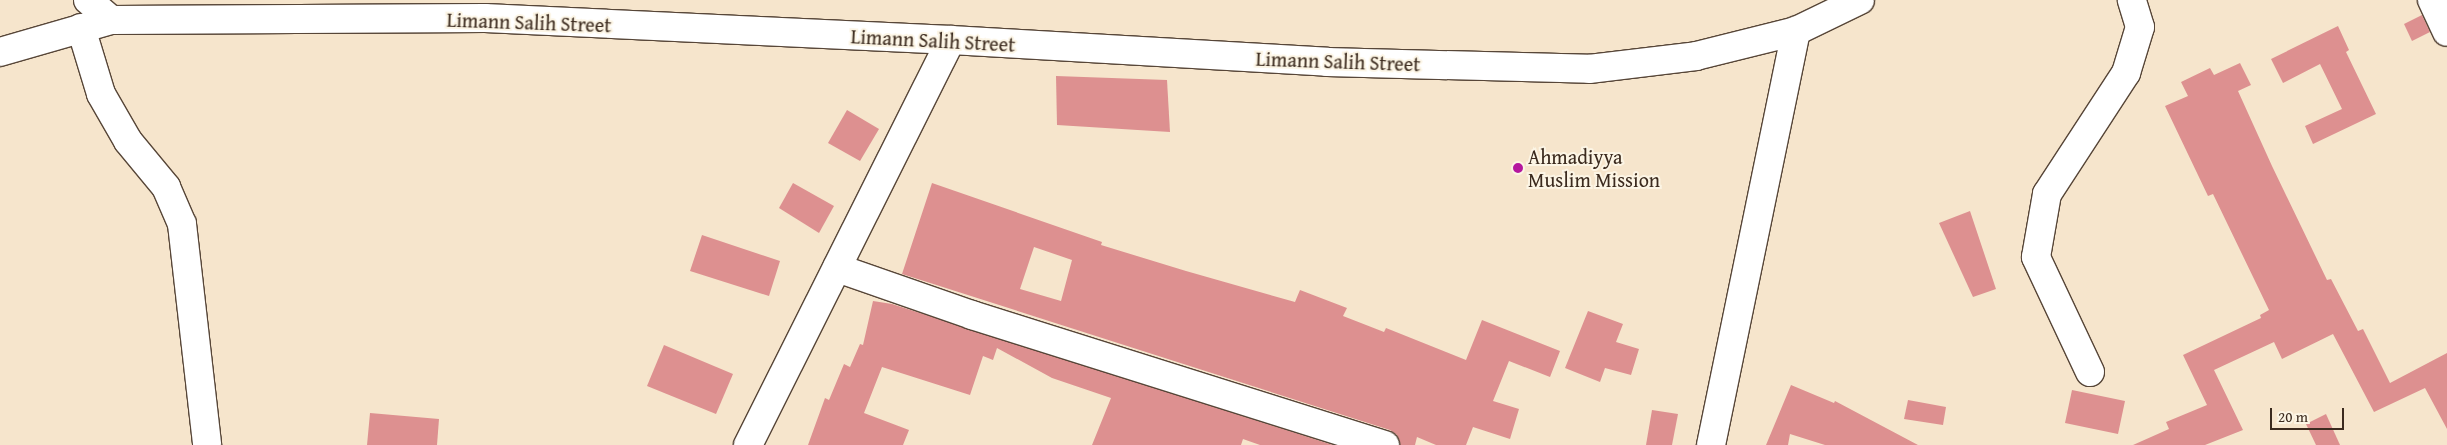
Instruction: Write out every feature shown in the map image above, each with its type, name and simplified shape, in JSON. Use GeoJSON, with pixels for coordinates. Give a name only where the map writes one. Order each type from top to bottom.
{"type":"FeatureCollection","features":[{"type":"Feature","properties":{"kind":"street"},"geometry":{"type":"LineString","coordinates":[[88,0],[111,20]]}},
{"type":"Feature","properties":{"kind":"street","name":"Limann Salih Street"},"geometry":{"type":"LineString","coordinates":[[0,52],[111,20],[485,18],[951,40],[1328,62],[1589,69],[1696,56],[1796,31],[1860,0]]}},
{"type":"Feature","properties":{"kind":"street"},"geometry":{"type":"LineString","coordinates":[[2090,372],[2036,257],[2047,194],[2126,73],[2140,27],[2132,0]]}},
{"type":"Feature","properties":{"kind":"street"},"geometry":{"type":"LineString","coordinates":[[2432,0],[2447,32]]}},
{"type":"Feature","properties":{"kind":"street"},"geometry":{"type":"LineString","coordinates":[[81,28],[101,94],[128,141],[166,187],[182,224],[207,445]]}},
{"type":"Feature","properties":{"kind":"street"},"geometry":{"type":"LineString","coordinates":[[1710,445],[1796,31]]}},
{"type":"Feature","properties":{"kind":"street"},"geometry":{"type":"LineString","coordinates":[[748,445],[951,40]]}},
{"type":"Feature","properties":{"kind":"street"},"geometry":{"type":"LineString","coordinates":[[837,268],[972,315],[1385,445]]}},
{"type":"Feature","properties":{"kind":"building"},"geometry":{"type":"Polygon","coordinates":[[[2422,15],[2430,32],[2412,41],[2404,24],[2422,15]]]}},
{"type":"Feature","properties":{"kind":"building"},"geometry":{"type":"Polygon","coordinates":[[[2338,26],[2349,50],[2346,52],[2376,114],[2313,144],[2305,126],[2342,109],[2320,64],[2283,83],[2271,59],[2338,26]]]}},
{"type":"Feature","properties":{"kind":"building"},"geometry":{"type":"Polygon","coordinates":[[[2240,63],[2251,85],[2238,91],[2272,166],[2327,280],[2331,279],[2358,331],[2363,329],[2390,383],[2447,353],[2447,429],[2425,388],[2374,412],[2333,334],[2282,359],[2274,342],[2214,370],[2243,430],[2205,445],[2133,445],[2169,429],[2166,422],[2207,405],[2183,355],[2261,318],[2260,315],[2269,310],[2213,194],[2208,196],[2165,106],[2188,96],[2181,82],[2210,68],[2214,75],[2240,63]]]}},
{"type":"Feature","properties":{"kind":"building"},"geometry":{"type":"Polygon","coordinates":[[[1056,76],[1167,80],[1170,132],[1057,125],[1056,76]]]}},
{"type":"Feature","properties":{"kind":"building"},"geometry":{"type":"Polygon","coordinates":[[[847,110],[879,129],[860,161],[828,143],[847,110]]]}},
{"type":"Feature","properties":{"kind":"building"},"geometry":{"type":"Polygon","coordinates":[[[793,183],[834,206],[819,233],[779,208],[793,183]]]}},
{"type":"Feature","properties":{"kind":"building"},"geometry":{"type":"Polygon","coordinates":[[[932,183],[1102,242],[1101,245],[1186,271],[1295,302],[1300,290],[1347,308],[1343,316],[1384,332],[1386,328],[1466,360],[1482,320],[1560,351],[1550,377],[1509,361],[1493,401],[1519,409],[1510,439],[1473,427],[1466,445],[1436,445],[1417,437],[1415,445],[1400,445],[1397,435],[1390,430],[902,274],[932,183]],[[1034,247],[1020,289],[1061,301],[1072,260],[1034,247]]]}},
{"type":"Feature","properties":{"kind":"building"},"geometry":{"type":"Polygon","coordinates":[[[1970,211],[1996,289],[1973,297],[1939,223],[1970,211]]]}},
{"type":"Feature","properties":{"kind":"building"},"geometry":{"type":"Polygon","coordinates":[[[702,235],[780,261],[769,296],[690,271],[702,235]]]}},
{"type":"Feature","properties":{"kind":"building"},"geometry":{"type":"Polygon","coordinates":[[[873,301],[892,304],[1333,445],[1260,445],[1243,439],[1241,445],[1092,445],[1111,398],[1052,378],[997,348],[993,360],[983,356],[970,395],[882,367],[864,413],[909,430],[903,445],[808,445],[825,398],[829,400],[844,364],[850,367],[860,344],[863,345],[873,301]]]}},
{"type":"Feature","properties":{"kind":"building"},"geometry":{"type":"Polygon","coordinates":[[[1588,311],[1623,324],[1616,342],[1639,349],[1631,375],[1605,368],[1600,382],[1565,368],[1588,311]]]}},
{"type":"Feature","properties":{"kind":"building"},"geometry":{"type":"Polygon","coordinates":[[[664,345],[733,374],[716,414],[647,386],[664,345]]]}},
{"type":"Feature","properties":{"kind":"building"},"geometry":{"type":"Polygon","coordinates":[[[1791,385],[1834,403],[1835,401],[1918,445],[1825,445],[1790,434],[1788,445],[1766,445],[1791,385]]]}},
{"type":"Feature","properties":{"kind":"building"},"geometry":{"type":"Polygon","coordinates":[[[2072,390],[2125,401],[2118,434],[2065,423],[2072,390]]]}},
{"type":"Feature","properties":{"kind":"building"},"geometry":{"type":"Polygon","coordinates":[[[1908,400],[1946,407],[1943,425],[1904,419],[1908,400]]]}},
{"type":"Feature","properties":{"kind":"building"},"geometry":{"type":"Polygon","coordinates":[[[1652,410],[1678,414],[1672,445],[1646,445],[1652,410]]]}},
{"type":"Feature","properties":{"kind":"building"},"geometry":{"type":"Polygon","coordinates":[[[370,413],[439,419],[437,445],[367,445],[370,413]]]}},
{"type":"Feature","properties":{"kind":"building"},"geometry":{"type":"Polygon","coordinates":[[[2326,414],[2340,445],[2316,445],[2306,424],[2326,414]]]}},
{"type":"Feature","properties":{"kind":"place","name":"Ahmadiyya Muslim Mission"},"geometry":{"type":"Point","coordinates":[1518,168]}}]}
